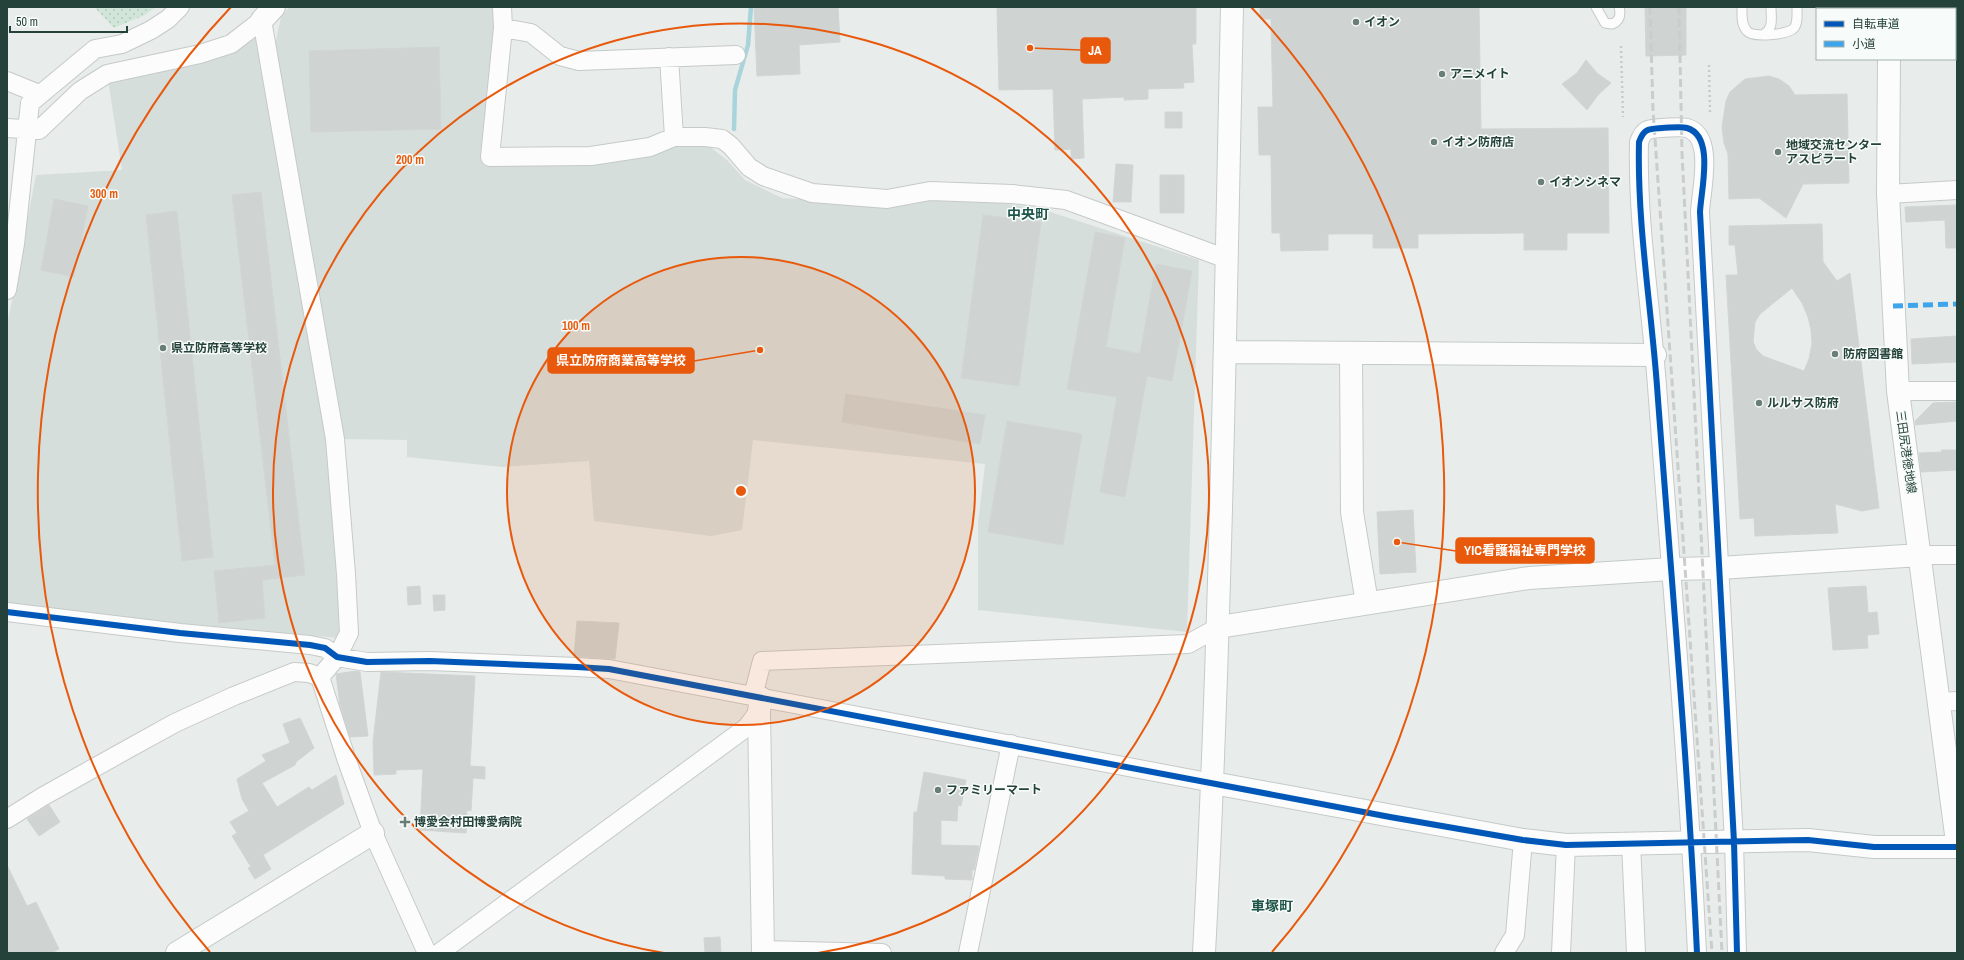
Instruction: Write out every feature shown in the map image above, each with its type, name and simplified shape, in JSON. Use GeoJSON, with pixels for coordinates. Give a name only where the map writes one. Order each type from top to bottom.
{"type":"FeatureCollection","features":[{"type":"Feature","properties":{"kind":"street"},"geometry":{"type":"LineString","coordinates":[[7,290],[11,245],[29,130],[30,103],[95,49],[122,44],[151,30],[180,7]]}},
{"type":"Feature","properties":{"kind":"street"},"geometry":{"type":"LineString","coordinates":[[502,7],[503,28],[490,157],[591,156],[650,147],[674,137],[705,136],[722,139],[731,146],[749,167],[763,176],[812,193],[887,199],[930,191],[1012,194],[1066,200],[1227,259]]}},
{"type":"Feature","properties":{"kind":"street"},"geometry":{"type":"LineString","coordinates":[[1204,953],[1219,627],[1232,7]]}},
{"type":"Feature","properties":{"kind":"street"},"geometry":{"type":"LineString","coordinates":[[7,128],[39,130],[80,91],[107,74],[200,54],[231,44],[268,14]]}},
{"type":"Feature","properties":{"kind":"street"},"geometry":{"type":"LineString","coordinates":[[268,14],[334,440],[346,574],[349,633],[337,657],[320,677]]}},
{"type":"Feature","properties":{"kind":"street"},"geometry":{"type":"LineString","coordinates":[[503,28],[531,33],[560,56],[579,60],[736,55]]}},
{"type":"Feature","properties":{"kind":"street"},"geometry":{"type":"LineString","coordinates":[[669,57],[674,137]]}},
{"type":"Feature","properties":{"kind":"street","name":"三田尻港徳地線"},"geometry":{"type":"LineString","coordinates":[[1889,60],[1888,194],[1898,391],[1920,555],[1948,701],[1957,842]]}},
{"type":"Feature","properties":{"kind":"street"},"geometry":{"type":"LineString","coordinates":[[7,81],[39,94]]}},
{"type":"Feature","properties":{"kind":"street"},"geometry":{"type":"LineString","coordinates":[[1697,953],[1692,842],[1654,355],[1642,224],[1639,142],[1642,133],[1648,129],[1686,128],[1695,132],[1700,138],[1704,148],[1700,212],[1734,842],[1737,953]]}},
{"type":"Feature","properties":{"kind":"street"},"geometry":{"type":"LineString","coordinates":[[1888,194],[1957,190]]}},
{"type":"Feature","properties":{"kind":"street"},"geometry":{"type":"LineString","coordinates":[[1225,352],[1654,355]]}},
{"type":"Feature","properties":{"kind":"street"},"geometry":{"type":"LineString","coordinates":[[1351,353],[1352,512],[1367,603]]}},
{"type":"Feature","properties":{"kind":"street"},"geometry":{"type":"LineString","coordinates":[[1898,391],[1957,391]]}},
{"type":"Feature","properties":{"kind":"street"},"geometry":{"type":"LineString","coordinates":[[882,953],[763,952],[758,702],[762,661],[1188,644],[1219,627],[1529,578],[1671,569],[1720,568],[1920,555],[1957,555]]}},
{"type":"Feature","properties":{"kind":"street"},"geometry":{"type":"LineString","coordinates":[[7,612],[180,633],[310,645],[325,648],[337,657],[367,662],[438,662],[610,669],[758,702],[1011,744],[1523,840],[1566,845],[1808,840],[1874,846],[1957,846]]}},
{"type":"Feature","properties":{"kind":"street"},"geometry":{"type":"LineString","coordinates":[[7,820],[42,797],[132,747],[234,696],[294,672],[320,677]]}},
{"type":"Feature","properties":{"kind":"street"},"geometry":{"type":"LineString","coordinates":[[320,677],[346,762],[373,833],[427,953]]}},
{"type":"Feature","properties":{"kind":"street"},"geometry":{"type":"LineString","coordinates":[[439,953],[746,727],[758,702]]}},
{"type":"Feature","properties":{"kind":"street"},"geometry":{"type":"LineString","coordinates":[[968,953],[1011,744]]}},
{"type":"Feature","properties":{"kind":"street"},"geometry":{"type":"LineString","coordinates":[[177,953],[373,833]]}},
{"type":"Feature","properties":{"kind":"street"},"geometry":{"type":"LineString","coordinates":[[1504,953],[1515,935],[1523,840]]}},
{"type":"Feature","properties":{"kind":"street"},"geometry":{"type":"LineString","coordinates":[[1631,843],[1636,953]]}},
{"type":"Feature","properties":{"kind":"street"},"geometry":{"type":"LineString","coordinates":[[1561,953],[1566,845]]}},
{"type":"Feature","properties":{"kind":"lane"},"geometry":{"type":"LineString","coordinates":[[1596,7],[1605,23],[1612,24],[1618,21],[1620,17],[1620,7]]}},
{"type":"Feature","properties":{"kind":"lane"},"geometry":{"type":"LineString","coordinates":[[1742,7],[1743,21],[1747,32],[1752,35],[1783,33],[1793,28],[1796,24],[1797,7]]}},
{"type":"Feature","properties":{"kind":"lane"},"geometry":{"type":"LineString","coordinates":[[1764,34],[1768,32],[1772,25],[1771,7]]}},
{"type":"Feature","properties":{"kind":"path"},"geometry":{"type":"LineString","coordinates":[[1621,46],[1623,118]]}},
{"type":"Feature","properties":{"kind":"path"},"geometry":{"type":"LineString","coordinates":[[1709,65],[1710,112]]}},
{"type":"Feature","properties":{"kind":"shaded area"},"geometry":{"type":"Polygon","coordinates":[[[289,7],[493,7],[497,35],[482,162],[586,166],[657,153],[677,144],[709,146],[728,161],[745,180],[782,198],[876,204],[946,195],[1041,209],[1199,260],[1187,632],[978,610],[978,524],[985,464],[753,440],[742,530],[711,536],[594,521],[589,461],[502,467],[407,457],[407,440],[339,439],[275,45],[281,17],[289,7]]]}},
{"type":"Feature","properties":{"kind":"shaded area","name":"県立防府高等学校"},"geometry":{"type":"Polygon","coordinates":[[[262,20],[335,439],[339,638],[7,610],[7,326],[36,175],[122,170],[107,74],[200,54],[262,20]]]}},
{"type":"Feature","properties":{"kind":"green space"},"geometry":{"type":"Polygon","coordinates":[[[94,7],[156,7],[145,15],[114,28],[94,7]]]}},
{"type":"Feature","properties":{"kind":"building"},"geometry":{"type":"Polygon","coordinates":[[[754,7],[838,7],[840,42],[799,45],[800,74],[757,76],[754,7]]]}},
{"type":"Feature","properties":{"kind":"building"},"geometry":{"type":"Polygon","coordinates":[[[997,7],[1196,7],[1196,44],[1192,44],[1194,82],[1183,83],[1184,88],[1148,89],[1148,99],[1124,100],[1124,97],[1082,99],[1084,158],[1071,159],[1071,149],[1055,150],[1053,89],[999,90],[997,7]]]}},
{"type":"Feature","properties":{"kind":"building","name":"イオン防府店"},"geometry":{"type":"Polygon","coordinates":[[[1260,7],[1479,7],[1481,129],[1608,128],[1609,233],[1567,233],[1567,250],[1524,250],[1524,233],[1418,234],[1418,248],[1373,248],[1373,234],[1328,234],[1328,250],[1281,251],[1280,233],[1272,233],[1271,155],[1259,155],[1258,107],[1273,107],[1271,19],[1260,19],[1260,7]]]}},
{"type":"Feature","properties":{"kind":"building"},"geometry":{"type":"Polygon","coordinates":[[[1645,7],[1686,7],[1686,55],[1646,56],[1645,7]]]}},
{"type":"Feature","properties":{"kind":"building"},"geometry":{"type":"Polygon","coordinates":[[[439,47],[441,129],[311,132],[309,51],[439,47]]]}},
{"type":"Feature","properties":{"kind":"building"},"geometry":{"type":"Polygon","coordinates":[[[1586,60],[1597,73],[1611,83],[1598,95],[1587,110],[1562,84],[1577,73],[1586,60]]]}},
{"type":"Feature","properties":{"kind":"building"},"geometry":{"type":"Polygon","coordinates":[[[1769,76],[1779,79],[1789,86],[1795,95],[1847,94],[1849,183],[1803,184],[1786,218],[1759,198],[1729,199],[1728,154],[1724,143],[1722,127],[1726,101],[1730,92],[1745,79],[1769,76]]]}},
{"type":"Feature","properties":{"kind":"building"},"geometry":{"type":"Polygon","coordinates":[[[1165,112],[1182,112],[1182,128],[1165,128],[1165,112]]]}},
{"type":"Feature","properties":{"kind":"building"},"geometry":{"type":"Polygon","coordinates":[[[1116,164],[1133,165],[1131,202],[1113,202],[1116,164]]]}},
{"type":"Feature","properties":{"kind":"building"},"geometry":{"type":"Polygon","coordinates":[[[1160,175],[1184,175],[1184,213],[1160,213],[1160,175]]]}},
{"type":"Feature","properties":{"kind":"building"},"geometry":{"type":"Polygon","coordinates":[[[261,192],[305,575],[262,580],[265,618],[219,623],[214,571],[275,565],[232,195],[261,192]]]}},
{"type":"Feature","properties":{"kind":"building"},"geometry":{"type":"Polygon","coordinates":[[[54,199],[88,206],[74,277],[41,270],[54,199]]]}},
{"type":"Feature","properties":{"kind":"building"},"geometry":{"type":"Polygon","coordinates":[[[1957,205],[1957,248],[1946,248],[1945,220],[1906,222],[1905,207],[1957,205]]]}},
{"type":"Feature","properties":{"kind":"building"},"geometry":{"type":"Polygon","coordinates":[[[177,211],[213,557],[182,561],[146,215],[177,211]]]}},
{"type":"Feature","properties":{"kind":"building"},"geometry":{"type":"Polygon","coordinates":[[[983,215],[1041,222],[1019,386],[961,378],[983,215]]]}},
{"type":"Feature","properties":{"kind":"building"},"geometry":{"type":"Polygon","coordinates":[[[1822,224],[1823,262],[1837,281],[1850,273],[1879,508],[1862,511],[1835,504],[1838,533],[1755,536],[1754,518],[1740,519],[1726,275],[1738,275],[1735,245],[1729,245],[1729,226],[1822,224]],[[1792,288],[1760,314],[1755,322],[1753,341],[1756,349],[1763,356],[1804,371],[1809,359],[1812,344],[1808,317],[1802,303],[1792,288]]]}},
{"type":"Feature","properties":{"kind":"building"},"geometry":{"type":"Polygon","coordinates":[[[1095,232],[1125,238],[1106,347],[1140,354],[1156,264],[1192,271],[1172,381],[1147,376],[1125,497],[1100,492],[1117,397],[1067,389],[1095,232]]]}},
{"type":"Feature","properties":{"kind":"building"},"geometry":{"type":"Polygon","coordinates":[[[1957,336],[1957,362],[1912,364],[1911,339],[1957,336]]]}},
{"type":"Feature","properties":{"kind":"building"},"geometry":{"type":"Polygon","coordinates":[[[846,394],[985,415],[980,444],[842,422],[846,394]]]}},
{"type":"Feature","properties":{"kind":"building"},"geometry":{"type":"Polygon","coordinates":[[[1957,402],[1957,421],[1915,425],[1915,421],[1933,403],[1957,402]]]}},
{"type":"Feature","properties":{"kind":"building"},"geometry":{"type":"Polygon","coordinates":[[[1007,421],[1082,434],[1063,545],[988,532],[1007,421]]]}},
{"type":"Feature","properties":{"kind":"building"},"geometry":{"type":"Polygon","coordinates":[[[1941,450],[1957,450],[1957,470],[1921,472],[1919,453],[1942,452],[1941,450]]]}},
{"type":"Feature","properties":{"kind":"building"},"geometry":{"type":"Polygon","coordinates":[[[1413,510],[1416,572],[1380,574],[1377,512],[1413,510]]]}},
{"type":"Feature","properties":{"kind":"building"},"geometry":{"type":"Polygon","coordinates":[[[420,586],[421,604],[408,605],[407,587],[420,586]]]}},
{"type":"Feature","properties":{"kind":"building"},"geometry":{"type":"Polygon","coordinates":[[[1866,586],[1868,613],[1877,612],[1879,634],[1867,635],[1868,648],[1833,650],[1828,588],[1866,586]]]}},
{"type":"Feature","properties":{"kind":"building"},"geometry":{"type":"Polygon","coordinates":[[[433,595],[445,595],[445,610],[434,611],[433,595]]]}},
{"type":"Feature","properties":{"kind":"building"},"geometry":{"type":"Polygon","coordinates":[[[577,621],[619,623],[615,659],[574,656],[577,621]]]}},
{"type":"Feature","properties":{"kind":"building"},"geometry":{"type":"Polygon","coordinates":[[[356,671],[360,672],[368,736],[350,737],[340,705],[336,674],[356,671]]]}},
{"type":"Feature","properties":{"kind":"building"},"geometry":{"type":"Polygon","coordinates":[[[381,672],[475,676],[470,766],[485,767],[485,779],[473,778],[471,811],[467,810],[466,833],[420,830],[423,769],[396,770],[396,774],[374,775],[373,742],[381,672]]]}},
{"type":"Feature","properties":{"kind":"building"},"geometry":{"type":"Polygon","coordinates":[[[300,718],[314,748],[296,762],[295,765],[262,783],[277,807],[309,787],[312,790],[336,775],[344,804],[263,855],[271,869],[255,879],[248,868],[251,867],[232,836],[237,833],[230,822],[249,811],[242,799],[237,779],[266,761],[262,755],[290,743],[283,724],[300,718]]]}},
{"type":"Feature","properties":{"kind":"building"},"geometry":{"type":"Polygon","coordinates":[[[924,772],[966,780],[961,806],[958,805],[957,821],[941,820],[941,845],[979,846],[974,870],[972,870],[972,880],[945,879],[945,876],[912,874],[914,812],[917,812],[924,772]]]}},
{"type":"Feature","properties":{"kind":"building"},"geometry":{"type":"Polygon","coordinates":[[[49,805],[60,822],[39,836],[27,819],[49,805]]]}},
{"type":"Feature","properties":{"kind":"building"},"geometry":{"type":"Polygon","coordinates":[[[7,865],[27,906],[36,902],[59,949],[51,953],[7,953],[7,865]]]}},
{"type":"Feature","properties":{"kind":"building"},"geometry":{"type":"Polygon","coordinates":[[[720,937],[721,953],[705,953],[704,938],[720,937]]]}},
{"type":"Feature","properties":{"kind":"waterway"},"geometry":{"type":"LineString","coordinates":[[734,129],[735,90],[748,45],[751,7]]}},
{"type":"Feature","properties":{"kind":"railway"},"geometry":{"type":"LineString","coordinates":[[1650,7],[1653,110],[1712,953]]}},
{"type":"Feature","properties":{"kind":"railway"},"geometry":{"type":"LineString","coordinates":[[1679,7],[1682,153],[1722,953]]}},
{"type":"Feature","properties":{"kind":"marked path"},"geometry":{"type":"LineString","coordinates":[[1893,306],[1957,304]]}},
{"type":"Feature","properties":{"kind":"cycle path"},"geometry":{"type":"LineString","coordinates":[[1697,953],[1679,670],[1657,386],[1642,233],[1639,172],[1639,142],[1643,134],[1650,129],[1678,127],[1684,127],[1696,133],[1701,141],[1704,152],[1704,178],[1700,212],[1734,842],[1737,953]]}},
{"type":"Feature","properties":{"kind":"cycle path"},"geometry":{"type":"LineString","coordinates":[[7,612],[180,633],[310,645],[325,648],[337,657],[367,662],[430,661],[609,669],[1390,817],[1523,840],[1566,845],[1808,840],[1874,847],[1957,847]]}},
{"type":"Feature","properties":{"kind":"place","name":"イオン"},"geometry":{"type":"Point","coordinates":[1356,22]}},
{"type":"Feature","properties":{"kind":"place","name":"JA"},"geometry":{"type":"Point","coordinates":[1030,48]}},
{"type":"Feature","properties":{"kind":"place","name":"アニメイト"},"geometry":{"type":"Point","coordinates":[1442,74]}},
{"type":"Feature","properties":{"kind":"place","name":"イオン防府店"},"geometry":{"type":"Point","coordinates":[1434,142]}},
{"type":"Feature","properties":{"kind":"place","name":"地域交流センター アスピラート"},"geometry":{"type":"Point","coordinates":[1778,152]}},
{"type":"Feature","properties":{"kind":"place","name":"イオンシネマ"},"geometry":{"type":"Point","coordinates":[1541,182]}},
{"type":"Feature","properties":{"kind":"place","name":"県立防府高等学校"},"geometry":{"type":"Point","coordinates":[163,348]}},
{"type":"Feature","properties":{"kind":"place","name":"県立防府商業高等学校"},"geometry":{"type":"Point","coordinates":[760,350]}},
{"type":"Feature","properties":{"kind":"place","name":"防府図書館"},"geometry":{"type":"Point","coordinates":[1835,354]}},
{"type":"Feature","properties":{"kind":"place","name":"ルルサス防府"},"geometry":{"type":"Point","coordinates":[1759,403]}},
{"type":"Feature","properties":{"kind":"place","name":"YIC看護福祉専門学校"},"geometry":{"type":"Point","coordinates":[1397,542]}},
{"type":"Feature","properties":{"kind":"place","name":"ファミリーマート"},"geometry":{"type":"Point","coordinates":[938,790]}},
{"type":"Feature","properties":{"kind":"place","name":"博愛会村田博愛病院"},"geometry":{"type":"Point","coordinates":[405,822]}},
{"type":"Feature","properties":{"kind":"district","name":"中央町"},"geometry":{"type":"Point","coordinates":[1028,214]}},
{"type":"Feature","properties":{"kind":"district","name":"車塚町"},"geometry":{"type":"Point","coordinates":[1272,906]}}]}
